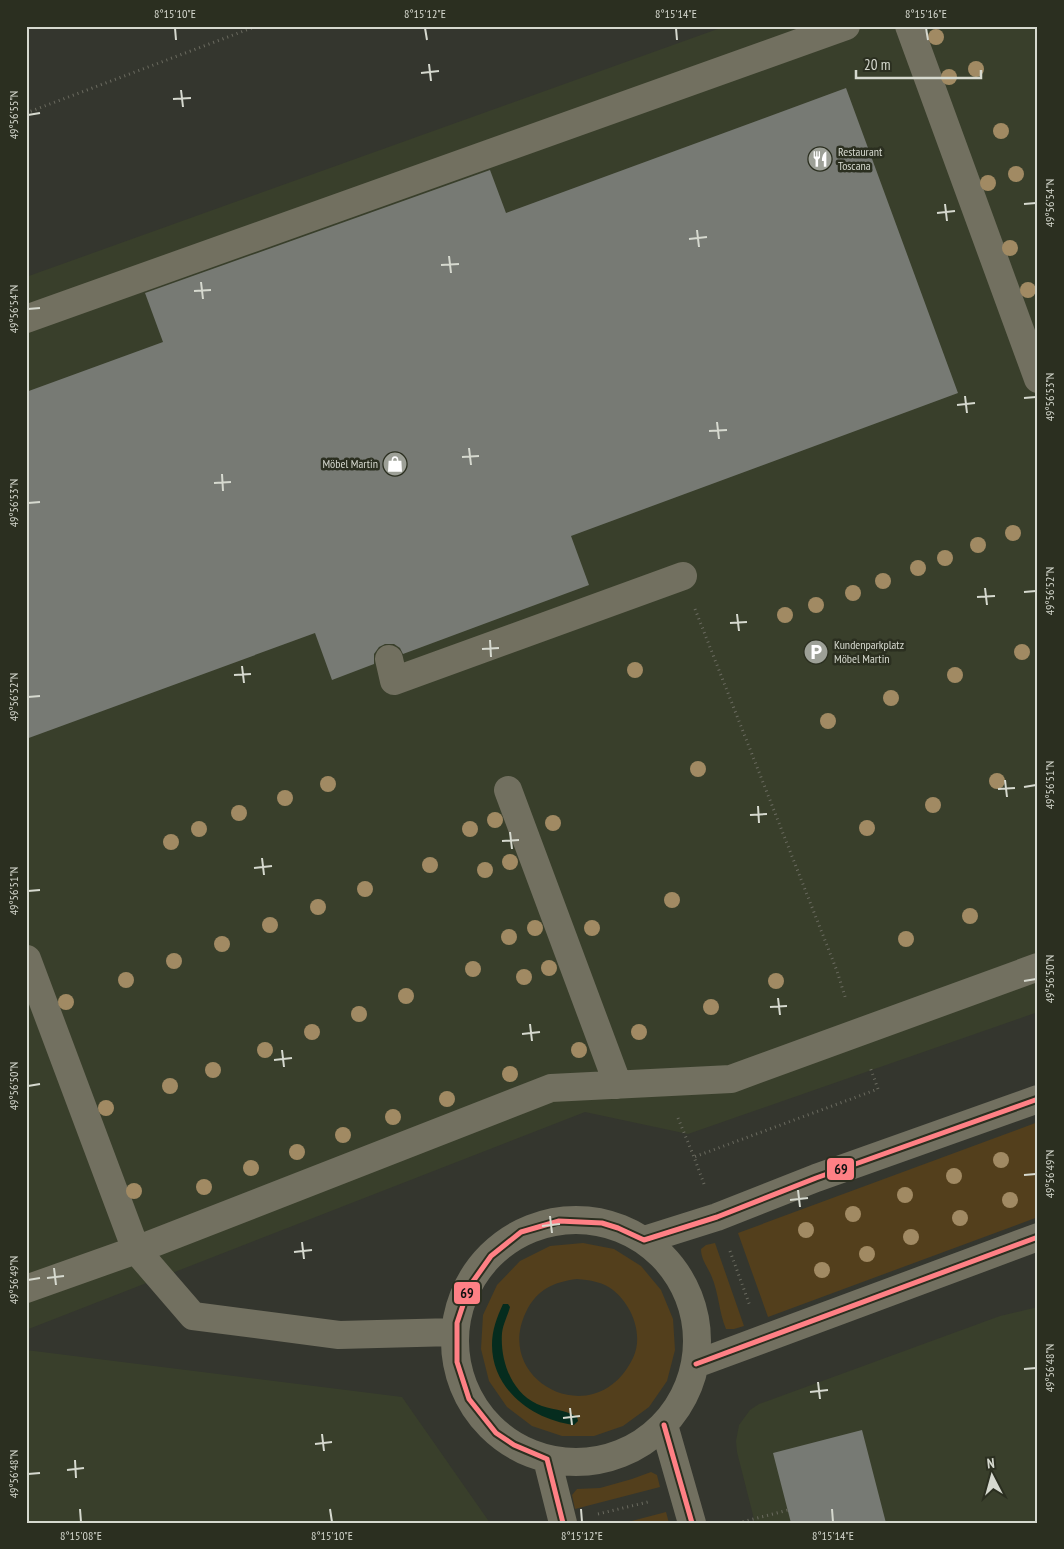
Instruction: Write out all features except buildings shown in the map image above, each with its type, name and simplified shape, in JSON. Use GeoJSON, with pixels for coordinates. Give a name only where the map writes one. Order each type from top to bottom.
{"type":"FeatureCollection","features":[{"type":"Feature","properties":{"kind":"street"},"geometry":{"type":"LineString","coordinates":[[26,319],[846,26]]}},
{"type":"Feature","properties":{"kind":"street"},"geometry":{"type":"LineString","coordinates":[[909,26],[1038,379]]}},
{"type":"Feature","properties":{"kind":"street"},"geometry":{"type":"LineString","coordinates":[[389,659],[394,681],[682,576]]}},
{"type":"Feature","properties":{"kind":"street"},"geometry":{"type":"LineString","coordinates":[[508,790],[618,1085]]}},
{"type":"Feature","properties":{"kind":"street"},"geometry":{"type":"LineString","coordinates":[[27,958],[136,1250],[193,1316],[339,1335],[455,1332]]}},
{"type":"Feature","properties":{"kind":"street"},"geometry":{"type":"LineString","coordinates":[[26,1289],[136,1250],[550,1088],[731,1079],[1038,966]]}},
{"type":"Feature","properties":{"kind":"street"},"geometry":{"type":"LineString","coordinates":[[644,1240],[717,1217],[816,1178],[1038,1098]]}},
{"type":"Feature","properties":{"kind":"street"},"geometry":{"type":"LineString","coordinates":[[579,1220],[602,1222],[624,1229],[644,1240],[662,1255],[677,1273],[688,1294],[695,1316],[698,1340],[696,1364],[690,1386],[679,1407],[664,1425],[645,1442],[622,1454],[598,1460],[572,1462],[547,1459],[520,1448],[496,1433],[478,1412],[464,1387],[456,1360],[455,1332],[459,1309],[467,1288],[479,1268],[495,1251],[513,1237],[556,1222],[579,1220]]}},
{"type":"Feature","properties":{"kind":"street"},"geometry":{"type":"LineString","coordinates":[[696,1364],[1038,1237]]}},
{"type":"Feature","properties":{"kind":"street"},"geometry":{"type":"LineString","coordinates":[[664,1425],[692,1523]]}},
{"type":"Feature","properties":{"kind":"street"},"geometry":{"type":"LineString","coordinates":[[547,1459],[564,1523]]}},
{"type":"Feature","properties":{"kind":"path"},"geometry":{"type":"LineString","coordinates":[[26,113],[258,26]]}},
{"type":"Feature","properties":{"kind":"path"},"geometry":{"type":"LineString","coordinates":[[682,576],[837,971],[857,1033],[878,1088],[694,1157]]}},
{"type":"Feature","properties":{"kind":"path"},"geometry":{"type":"LineString","coordinates":[[684,1133],[708,1192]]}},
{"type":"Feature","properties":{"kind":"path"},"geometry":{"type":"LineString","coordinates":[[729,1247],[752,1312]]}},
{"type":"Feature","properties":{"kind":"path"},"geometry":{"type":"LineString","coordinates":[[596,1514],[653,1501]]}},
{"type":"Feature","properties":{"kind":"path"},"geometry":{"type":"LineString","coordinates":[[738,1523],[788,1510]]}},
{"type":"Feature","properties":{"kind":"shaded area"},"geometry":{"type":"Polygon","coordinates":[[[726,26],[1038,26],[1038,1012],[688,1134],[585,1112],[26,1330],[26,277],[726,26]]]}},
{"type":"Feature","properties":{"kind":"shaded area"},"geometry":{"type":"Polygon","coordinates":[[[1038,1122],[1038,1217],[768,1317],[738,1233],[1038,1122]]]}},
{"type":"Feature","properties":{"kind":"shaded area"},"geometry":{"type":"Polygon","coordinates":[[[583,1243],[614,1249],[641,1266],[661,1290],[673,1319],[675,1350],[667,1381],[649,1407],[623,1426],[594,1436],[562,1436],[532,1426],[507,1407],[489,1381],[481,1349],[483,1315],[497,1285],[520,1261],[550,1246],[583,1243]],[[577,1279],[561,1282],[547,1288],[535,1298],[526,1312],[519,1337],[523,1360],[535,1378],[553,1390],[574,1396],[596,1393],[616,1381],[633,1358],[637,1340],[637,1330],[631,1312],[620,1296],[605,1285],[577,1279]]]}},
{"type":"Feature","properties":{"kind":"shaded area"},"geometry":{"type":"Polygon","coordinates":[[[715,1243],[744,1326],[734,1329],[726,1329],[714,1282],[702,1256],[701,1249],[706,1245],[715,1243]]]}},
{"type":"Feature","properties":{"kind":"shaded area"},"geometry":{"type":"Polygon","coordinates":[[[503,1304],[508,1304],[510,1307],[503,1326],[503,1354],[505,1364],[514,1383],[520,1392],[537,1404],[568,1412],[577,1417],[578,1421],[574,1425],[544,1417],[530,1409],[507,1389],[499,1376],[494,1361],[492,1339],[495,1324],[503,1304]]]}},
{"type":"Feature","properties":{"kind":"shaded area"},"geometry":{"type":"Polygon","coordinates":[[[1038,1307],[1038,1523],[755,1523],[737,1452],[736,1441],[739,1425],[750,1410],[759,1404],[1000,1316],[1038,1307]]]}},
{"type":"Feature","properties":{"kind":"shaded area"},"geometry":{"type":"Polygon","coordinates":[[[26,1350],[402,1397],[490,1523],[26,1523],[26,1350]]]}},
{"type":"Feature","properties":{"kind":"shaded area"},"geometry":{"type":"Polygon","coordinates":[[[651,1472],[657,1475],[660,1487],[575,1509],[572,1495],[577,1489],[600,1488],[651,1472]]]}},
{"type":"Feature","properties":{"kind":"shaded area"},"geometry":{"type":"Polygon","coordinates":[[[666,1512],[669,1523],[624,1523],[666,1512]]]}},
{"type":"Feature","properties":{"kind":"transit line","name":"69"},"geometry":{"type":"LineString","coordinates":[[644,1240],[717,1217],[816,1178],[1038,1099]]}},
{"type":"Feature","properties":{"kind":"transit line","name":"69"},"geometry":{"type":"LineString","coordinates":[[547,1459],[514,1445],[496,1433],[469,1399],[457,1362],[457,1323],[469,1287],[491,1256],[521,1232],[559,1221],[602,1223],[644,1240]]}},
{"type":"Feature","properties":{"kind":"transit line","name":"69"},"geometry":{"type":"LineString","coordinates":[[696,1364],[1038,1237]]}},
{"type":"Feature","properties":{"kind":"transit line","name":"69"},"geometry":{"type":"LineString","coordinates":[[664,1425],[692,1523]]}},
{"type":"Feature","properties":{"kind":"transit line","name":"69"},"geometry":{"type":"LineString","coordinates":[[547,1459],[563,1523]]}},
{"type":"Feature","properties":{"kind":"place","name":"Restaurant Toscana"},"geometry":{"type":"Point","coordinates":[820,159]}},
{"type":"Feature","properties":{"kind":"place","name":"Möbel Martin"},"geometry":{"type":"Point","coordinates":[395,464]}},
{"type":"Feature","properties":{"kind":"place","name":"Kundenparkplatz Möbel Martin"},"geometry":{"type":"Point","coordinates":[816,652]}}]}
